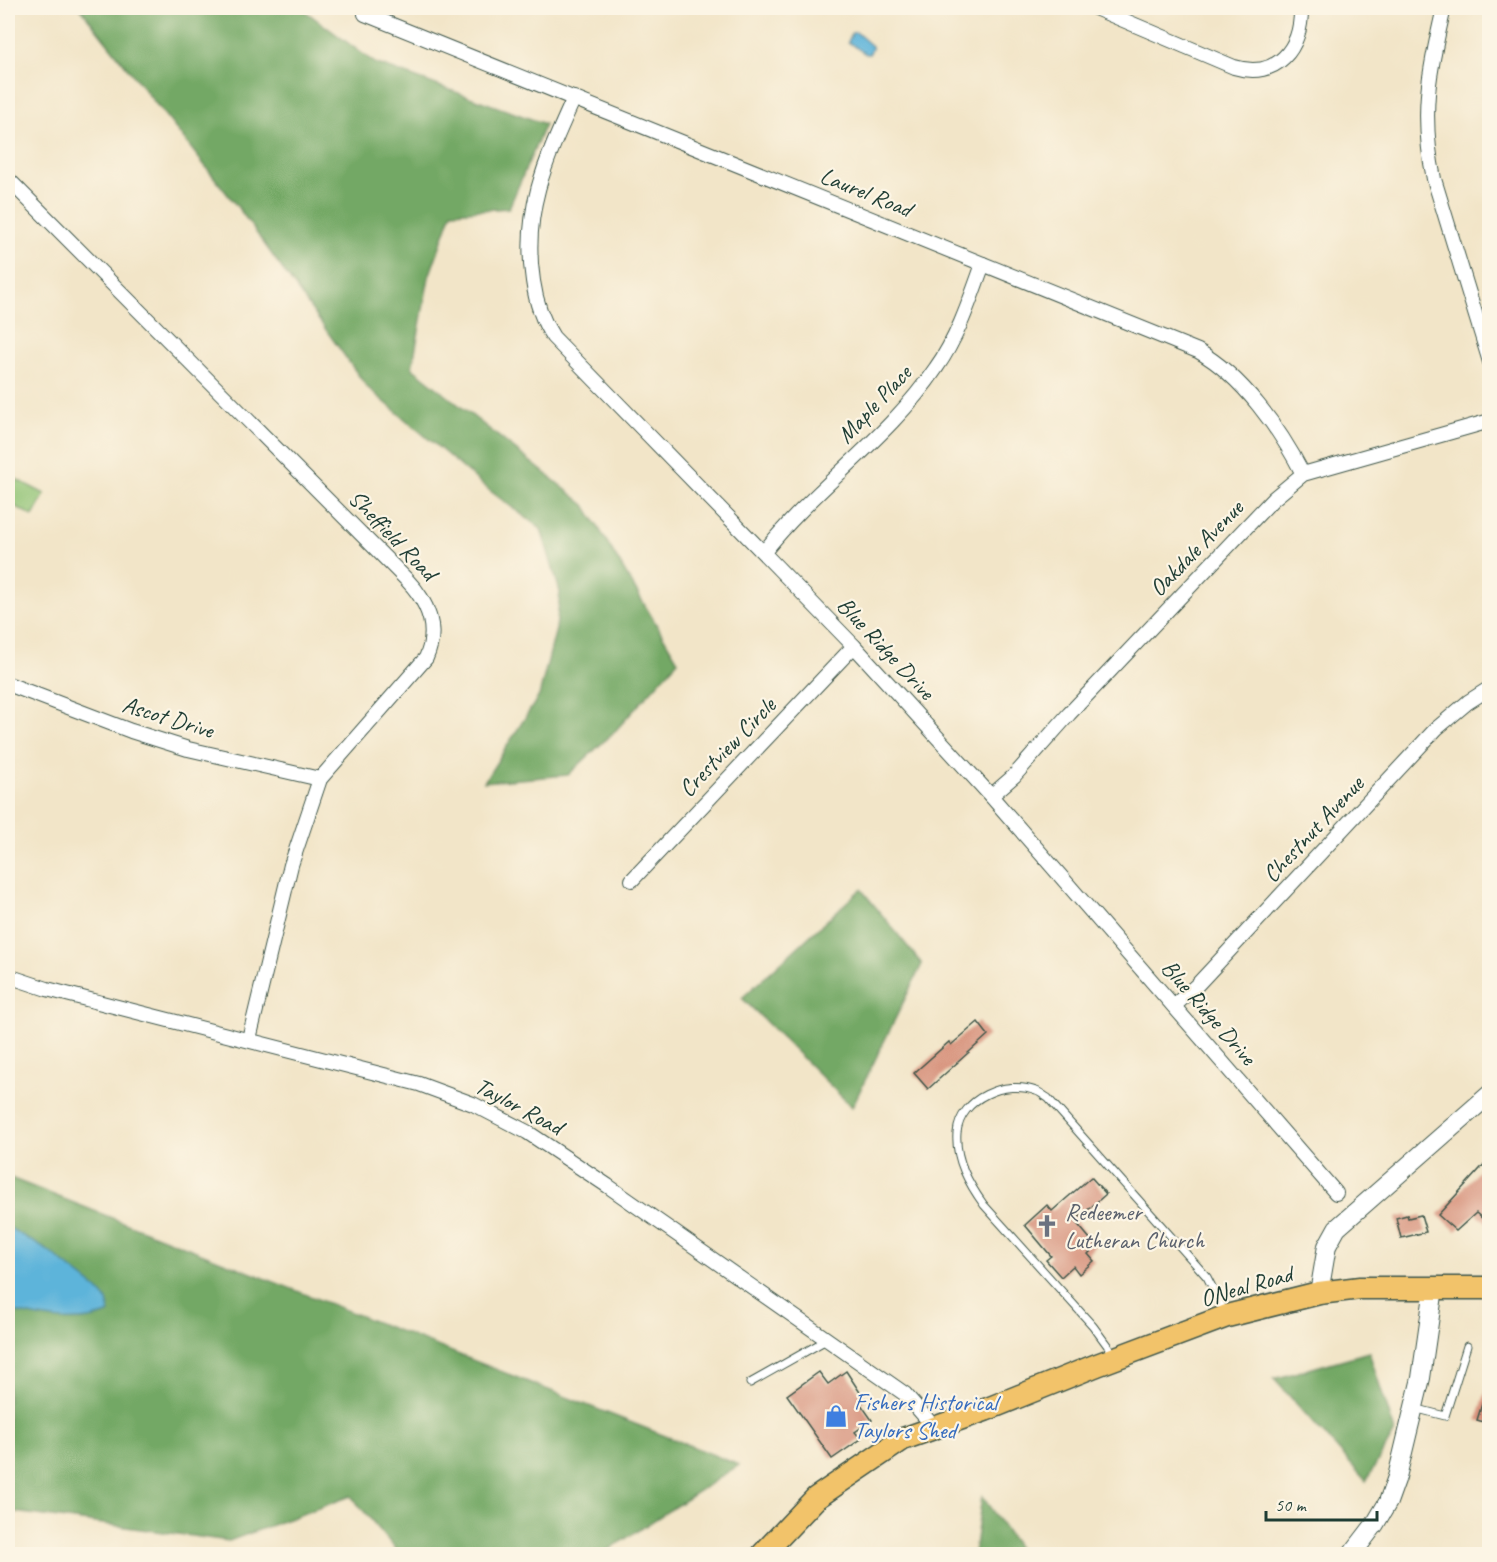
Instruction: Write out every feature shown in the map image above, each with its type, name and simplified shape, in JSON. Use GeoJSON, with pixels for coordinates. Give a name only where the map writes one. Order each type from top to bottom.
{"type":"FeatureCollection","features":[{"type":"Feature","properties":{"kind":"main road"},"geometry":{"type":"LineString","coordinates":[[1319,1293],[1360,1288],[1490,1288]]}},
{"type":"Feature","properties":{"kind":"main road","name":"ONeal Road"},"geometry":{"type":"LineString","coordinates":[[763,1554],[816,1498],[903,1439],[985,1410],[1227,1316],[1319,1293]]}},
{"type":"Feature","properties":{"kind":"street"},"geometry":{"type":"LineString","coordinates":[[1095,8],[1234,67],[1252,70],[1268,67],[1287,55],[1297,39],[1301,8]]}},
{"type":"Feature","properties":{"kind":"street"},"geometry":{"type":"LineString","coordinates":[[1444,8],[1431,60],[1427,95],[1426,128],[1429,156],[1490,362]]}},
{"type":"Feature","properties":{"kind":"street","name":"Laurel Road"},"geometry":{"type":"LineString","coordinates":[[365,14],[1133,324],[1209,357],[1230,374],[1254,402],[1291,450],[1303,474]]}},
{"type":"Feature","properties":{"kind":"street","name":"Blue Ridge Drive"},"geometry":{"type":"LineString","coordinates":[[573,98],[540,184],[531,219],[530,263],[536,300],[542,318],[553,337],[564,351],[854,646],[991,796],[1336,1193]]}},
{"type":"Feature","properties":{"kind":"street","name":"Sheffield Road"},"geometry":{"type":"LineString","coordinates":[[8,179],[350,522],[423,598],[430,615],[432,633],[426,658],[320,779],[291,865],[249,1039]]}},
{"type":"Feature","properties":{"kind":"street","name":"Maple Place"},"geometry":{"type":"LineString","coordinates":[[764,552],[784,526],[866,447],[923,387],[947,351],[973,293],[983,264]]}},
{"type":"Feature","properties":{"kind":"street","name":"Oakdale Avenue"},"geometry":{"type":"LineString","coordinates":[[991,796],[1014,776],[1069,714],[1273,499],[1303,474],[1490,421]]}},
{"type":"Feature","properties":{"kind":"street","name":"Crestview Circle"},"geometry":{"type":"LineString","coordinates":[[632,879],[854,646]]}},
{"type":"Feature","properties":{"kind":"street","name":"Ascot Drive"},"geometry":{"type":"LineString","coordinates":[[8,684],[131,731],[177,745],[320,779]]}},
{"type":"Feature","properties":{"kind":"street","name":"Chestnut Avenue"},"geometry":{"type":"LineString","coordinates":[[1174,1006],[1205,977],[1436,729],[1468,702],[1490,688]]}},
{"type":"Feature","properties":{"kind":"street","name":"Taylor Road"},"geometry":{"type":"LineString","coordinates":[[8,976],[418,1084],[473,1104],[502,1118],[608,1186],[905,1394],[934,1427]]}},
{"type":"Feature","properties":{"kind":"street","name":"ONeal Road"},"geometry":{"type":"LineString","coordinates":[[1319,1293],[1327,1246],[1337,1228],[1490,1094]]}},
{"type":"Feature","properties":{"kind":"street"},"geometry":{"type":"LineString","coordinates":[[1352,1554],[1376,1524],[1388,1502],[1397,1477],[1421,1378],[1434,1288]]}},
{"type":"Feature","properties":{"kind":"lane"},"geometry":{"type":"LineString","coordinates":[[1116,1358],[1093,1326],[984,1205],[962,1168],[957,1146],[957,1130],[963,1115],[974,1101],[988,1093],[1006,1088],[1023,1088],[1037,1091],[1048,1098],[1207,1277],[1227,1316]]}},
{"type":"Feature","properties":{"kind":"lane"},"geometry":{"type":"LineString","coordinates":[[750,1383],[828,1339]]}},
{"type":"Feature","properties":{"kind":"lane"},"geometry":{"type":"LineString","coordinates":[[1414,1408],[1444,1416],[1467,1346]]}},
{"type":"Feature","properties":{"kind":"green space"},"geometry":{"type":"Polygon","coordinates":[[[80,8],[301,8],[375,63],[545,124],[509,208],[452,212],[429,277],[412,368],[585,505],[678,661],[616,730],[568,775],[484,782],[539,696],[556,629],[560,592],[541,529],[489,490],[367,387],[240,210],[80,8]]]}},
{"type":"Feature","properties":{"kind":"green space"},"geometry":{"type":"Polygon","coordinates":[[[8,475],[45,494],[33,516],[8,503],[8,475]]]}},
{"type":"Feature","properties":{"kind":"green space"},"geometry":{"type":"Polygon","coordinates":[[[861,889],[922,964],[852,1107],[742,998],[861,889]]]}},
{"type":"Feature","properties":{"kind":"green space"},"geometry":{"type":"Polygon","coordinates":[[[8,1177],[739,1465],[602,1554],[400,1554],[351,1496],[229,1541],[8,1511],[8,1177]]]}},
{"type":"Feature","properties":{"kind":"green space"},"geometry":{"type":"Polygon","coordinates":[[[1369,1352],[1395,1432],[1366,1481],[1274,1379],[1369,1352]]]}},
{"type":"Feature","properties":{"kind":"green space"},"geometry":{"type":"Polygon","coordinates":[[[982,1496],[1018,1548],[1018,1554],[974,1554],[982,1496]]]}},
{"type":"Feature","properties":{"kind":"water"},"geometry":{"type":"Polygon","coordinates":[[[856,32],[872,46],[869,54],[848,42],[852,33],[856,32]]]}},
{"type":"Feature","properties":{"kind":"water"},"geometry":{"type":"Polygon","coordinates":[[[8,1227],[47,1250],[97,1289],[107,1300],[110,1313],[85,1320],[59,1320],[8,1310],[8,1227]]]}},
{"type":"Feature","properties":{"kind":"building"},"geometry":{"type":"Polygon","coordinates":[[[978,1022],[988,1035],[928,1089],[914,1073],[949,1042],[951,1045],[978,1022]]]}},
{"type":"Feature","properties":{"kind":"building"},"geometry":{"type":"Polygon","coordinates":[[[1490,1158],[1490,1225],[1476,1213],[1456,1231],[1438,1215],[1490,1158]]]}},
{"type":"Feature","properties":{"kind":"building","name":"Redeemer Lutheran Church"},"geometry":{"type":"Polygon","coordinates":[[[1091,1177],[1106,1194],[1075,1221],[1096,1246],[1088,1254],[1094,1261],[1079,1274],[1073,1266],[1061,1277],[1046,1260],[1051,1256],[1025,1225],[1047,1205],[1052,1211],[1091,1177]]]}},
{"type":"Feature","properties":{"kind":"building"},"geometry":{"type":"Polygon","coordinates":[[[1407,1215],[1408,1218],[1421,1215],[1426,1232],[1401,1238],[1396,1218],[1407,1215]]]}},
{"type":"Feature","properties":{"kind":"building","name":"Fishers Historical Taylors Shed"},"geometry":{"type":"Polygon","coordinates":[[[846,1371],[865,1400],[860,1403],[872,1420],[855,1432],[861,1439],[832,1459],[787,1395],[819,1372],[828,1384],[846,1371]]]}},
{"type":"Feature","properties":{"kind":"building"},"geometry":{"type":"Polygon","coordinates":[[[1487,1388],[1490,1388],[1490,1424],[1477,1420],[1487,1388]]]}},
{"type":"Feature","properties":{"kind":"place","name":"Redeemer Lutheran Church"},"geometry":{"type":"Point","coordinates":[1047,1226]}},
{"type":"Feature","properties":{"kind":"place","name":"Fishers Historical Taylors Shed"},"geometry":{"type":"Point","coordinates":[836,1416]}}]}
